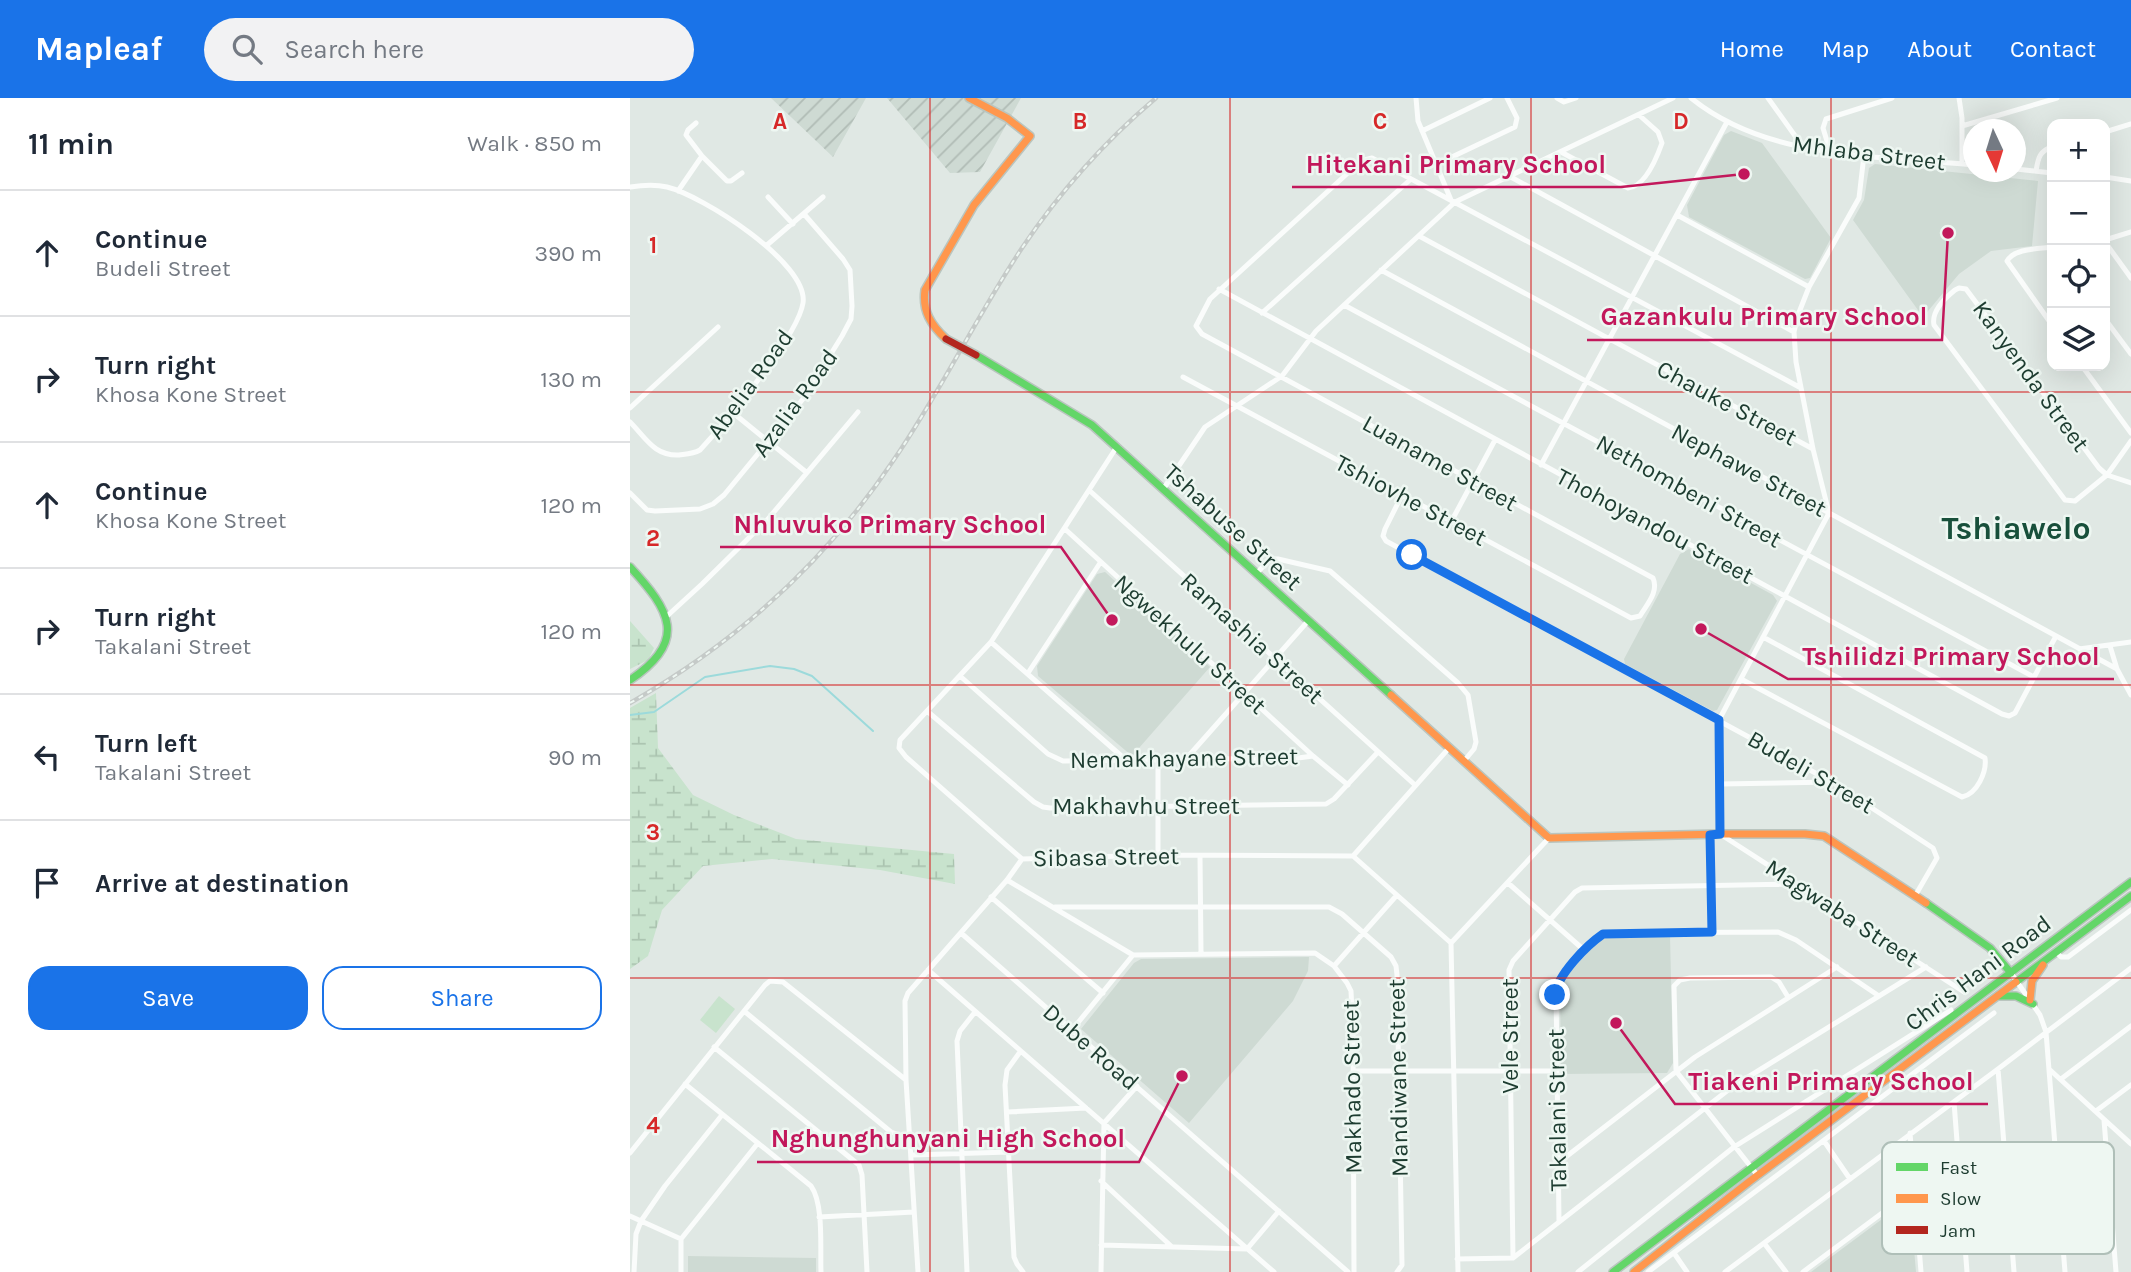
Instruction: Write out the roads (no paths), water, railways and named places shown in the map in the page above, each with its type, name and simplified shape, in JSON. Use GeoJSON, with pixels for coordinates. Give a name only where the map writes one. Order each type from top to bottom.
{"type":"FeatureCollection","features":[{"type":"Feature","properties":{"kind":"street","name":"Tshabuse Street"},"geometry":{"type":"LineString","coordinates":[[969,98],[1007,118],[1030,135],[974,205],[925,290],[923,299],[926,315],[937,331],[946,339],[1075,413],[1164,488],[1549,838]]}},
{"type":"Feature","properties":{"kind":"street"},"geometry":{"type":"LineString","coordinates":[[1416,98],[1416,113],[1422,131],[1453,201]]}},
{"type":"Feature","properties":{"kind":"street"},"geometry":{"type":"LineString","coordinates":[[1422,131],[1490,98]]}},
{"type":"Feature","properties":{"kind":"street"},"geometry":{"type":"LineString","coordinates":[[1436,165],[1515,128],[1517,118],[1507,98]]}},
{"type":"Feature","properties":{"kind":"street"},"geometry":{"type":"LineString","coordinates":[[1557,98],[1564,102],[1576,98]]}},
{"type":"Feature","properties":{"kind":"street"},"geometry":{"type":"LineString","coordinates":[[1164,488],[1205,427],[1282,376],[1309,338],[1453,201],[1673,98]]}},
{"type":"Feature","properties":{"kind":"street","name":"Mhlaba Street"},"geometry":{"type":"LineString","coordinates":[[1691,98],[1727,122],[1767,139],[1804,148],[1962,163]]}},
{"type":"Feature","properties":{"kind":"street"},"geometry":{"type":"LineString","coordinates":[[1768,98],[1804,148]]}},
{"type":"Feature","properties":{"kind":"street"},"geometry":{"type":"LineString","coordinates":[[1830,151],[1823,128],[1826,119],[1892,98]]}},
{"type":"Feature","properties":{"kind":"street"},"geometry":{"type":"LineString","coordinates":[[1959,98],[1962,163]]}},
{"type":"Feature","properties":{"kind":"street"},"geometry":{"type":"LineString","coordinates":[[1962,126],[2057,98]]}},
{"type":"Feature","properties":{"kind":"street"},"geometry":{"type":"LineString","coordinates":[[1561,152],[1628,188],[1634,188],[1642,182],[1662,143],[1658,132],[1639,115]]}},
{"type":"Feature","properties":{"kind":"street"},"geometry":{"type":"LineString","coordinates":[[1541,465],[1727,122]]}},
{"type":"Feature","properties":{"kind":"street"},"geometry":{"type":"LineString","coordinates":[[696,123],[686,135],[702,156],[727,181],[742,173]]}},
{"type":"Feature","properties":{"kind":"street"},"geometry":{"type":"LineString","coordinates":[[2110,130],[2131,124]]}},
{"type":"Feature","properties":{"kind":"street"},"geometry":{"type":"LineString","coordinates":[[2036,171],[2039,155],[2047,149]]}},
{"type":"Feature","properties":{"kind":"street"},"geometry":{"type":"LineString","coordinates":[[1720,834],[1719,720],[1829,513],[1796,362],[1794,332],[1809,287],[1859,198],[1864,155]]}},
{"type":"Feature","properties":{"kind":"street"},"geometry":{"type":"LineString","coordinates":[[678,191],[702,156]]}},
{"type":"Feature","properties":{"kind":"street"},"geometry":{"type":"LineString","coordinates":[[1219,289],[1361,161],[1376,159],[1632,299],[1801,387]]}},
{"type":"Feature","properties":{"kind":"street"},"geometry":{"type":"LineString","coordinates":[[2026,170],[2047,172]]}},
{"type":"Feature","properties":{"kind":"street"},"geometry":{"type":"LineString","coordinates":[[1509,176],[1794,332]]}},
{"type":"Feature","properties":{"kind":"street"},"geometry":{"type":"LineString","coordinates":[[2110,178],[2131,179]]}},
{"type":"Feature","properties":{"kind":"street"},"geometry":{"type":"LineString","coordinates":[[1262,313],[1411,179]]}},
{"type":"Feature","properties":{"kind":"street"},"geometry":{"type":"LineString","coordinates":[[630,187],[656,186],[678,191],[767,245],[823,197]]}},
{"type":"Feature","properties":{"kind":"street"},"geometry":{"type":"LineString","coordinates":[[768,197],[793,224]]}},
{"type":"Feature","properties":{"kind":"street","name":"Azalia Road"},"geometry":{"type":"LineString","coordinates":[[630,493],[650,511],[706,507],[724,495],[817,380],[852,313],[848,267],[804,214]]}},
{"type":"Feature","properties":{"kind":"street"},"geometry":{"type":"LineString","coordinates":[[1676,215],[1809,287]]}},
{"type":"Feature","properties":{"kind":"street"},"geometry":{"type":"LineString","coordinates":[[2110,239],[2131,232]]}},
{"type":"Feature","properties":{"kind":"street","name":"Chauke Street"},"geometry":{"type":"LineString","coordinates":[[1419,236],[1813,449]]}},
{"type":"Feature","properties":{"kind":"street","name":"Abelia Road"},"geometry":{"type":"LineString","coordinates":[[630,422],[660,453],[690,454],[700,450],[732,412],[776,355],[800,314],[804,296],[796,277],[767,245]]}},
{"type":"Feature","properties":{"kind":"street"},"geometry":{"type":"LineString","coordinates":[[2108,245],[2131,278]]}},
{"type":"Feature","properties":{"kind":"street"},"geometry":{"type":"LineString","coordinates":[[2047,249],[2012,254],[2008,258],[2008,264],[2047,318]]}},
{"type":"Feature","properties":{"kind":"street","name":"Nephawe Street"},"geometry":{"type":"LineString","coordinates":[[1381,270],[2117,669]]}},
{"type":"Feature","properties":{"kind":"street","name":"Thohoyandou Street"},"geometry":{"type":"LineString","coordinates":[[1219,289],[2004,715],[2015,713],[2056,636]]}},
{"type":"Feature","properties":{"kind":"street","name":"Luaname Street"},"geometry":{"type":"LineString","coordinates":[[1219,289],[1210,299],[1197,323],[1202,334],[1653,578],[1655,591],[1640,616]]}},
{"type":"Feature","properties":{"kind":"street","name":"Kanyenda Street"},"geometry":{"type":"LineString","coordinates":[[2107,475],[2075,501],[2062,497],[1934,325],[1935,311],[1955,289],[1966,289],[2099,468],[2107,475],[2131,483]]}},
{"type":"Feature","properties":{"kind":"street","name":"Nethombeni Street"},"geometry":{"type":"LineString","coordinates":[[1344,305],[2034,677]]}},
{"type":"Feature","properties":{"kind":"street"},"geometry":{"type":"LineString","coordinates":[[2110,326],[2131,355]]}},
{"type":"Feature","properties":{"kind":"street"},"geometry":{"type":"LineString","coordinates":[[630,408],[718,327]]}},
{"type":"Feature","properties":{"kind":"street"},"geometry":{"type":"LineString","coordinates":[[2086,371],[2131,433]]}},
{"type":"Feature","properties":{"kind":"street","name":"Tshiovhe Street"},"geometry":{"type":"LineString","coordinates":[[1183,377],[1627,617],[1640,616]]}},
{"type":"Feature","properties":{"kind":"street"},"geometry":{"type":"LineString","coordinates":[[732,412],[806,472]]}},
{"type":"Feature","properties":{"kind":"street"},"geometry":{"type":"LineString","coordinates":[[666,617],[768,519],[858,412]]}},
{"type":"Feature","properties":{"kind":"street"},"geometry":{"type":"LineString","coordinates":[[1451,522],[1495,440]]}},
{"type":"Feature","properties":{"kind":"street"},"geometry":{"type":"LineString","coordinates":[[2107,475],[2131,441]]}},
{"type":"Feature","properties":{"kind":"street"},"geometry":{"type":"LineString","coordinates":[[927,711],[991,642],[1116,448]]}},
{"type":"Feature","properties":{"kind":"street","name":"Ramashia Street"},"geometry":{"type":"LineString","coordinates":[[1090,491],[1415,785]]}},
{"type":"Feature","properties":{"kind":"street","name":"Budeli Street"},"geometry":{"type":"LineString","coordinates":[[1402,495],[1385,529],[1385,541],[1832,782],[1936,851],[1937,858],[1915,896]]}},
{"type":"Feature","properties":{"kind":"street","name":"Ngwekhulu Street"},"geometry":{"type":"LineString","coordinates":[[1065,529],[1348,785]]}},
{"type":"Feature","properties":{"kind":"street"},"geometry":{"type":"LineString","coordinates":[[1256,574],[1270,559],[1330,571],[1458,682],[1468,695],[1476,742],[1464,761]]}},
{"type":"Feature","properties":{"kind":"street"},"geometry":{"type":"LineString","coordinates":[[1028,673],[1100,563]]}},
{"type":"Feature","properties":{"kind":"street"},"geometry":{"type":"LineString","coordinates":[[630,567],[655,595],[666,617],[666,643],[660,655],[649,667],[630,680]]}},
{"type":"Feature","properties":{"kind":"street"},"geometry":{"type":"LineString","coordinates":[[1184,760],[1308,621]]}},
{"type":"Feature","properties":{"kind":"street"},"geometry":{"type":"LineString","coordinates":[[1741,679],[1962,797],[1973,792],[1985,771],[1985,758],[1763,637]]}},
{"type":"Feature","properties":{"kind":"street"},"geometry":{"type":"LineString","coordinates":[[991,642],[1127,761]]}},
{"type":"Feature","properties":{"kind":"street"},"geometry":{"type":"LineString","coordinates":[[2078,649],[2131,642]]}},
{"type":"Feature","properties":{"kind":"street"},"geometry":{"type":"LineString","coordinates":[[2110,646],[2117,669],[2131,695]]}},
{"type":"Feature","properties":{"kind":"street","name":"Nemakhayane Street"},"geometry":{"type":"LineString","coordinates":[[960,676],[1057,760],[1158,761],[1298,758],[1313,755]]}},
{"type":"Feature","properties":{"kind":"street","name":"Makhavhu Street"},"geometry":{"type":"LineString","coordinates":[[927,711],[1043,807],[1326,804],[1334,800],[1378,752]]}},
{"type":"Feature","properties":{"kind":"street","name":"Sibasa Street"},"geometry":{"type":"LineString","coordinates":[[927,711],[900,740],[900,750],[1022,859],[1158,855],[1353,856]]}},
{"type":"Feature","properties":{"kind":"street"},"geometry":{"type":"LineString","coordinates":[[1449,748],[1353,856],[1451,943]]}},
{"type":"Feature","properties":{"kind":"street"},"geometry":{"type":"LineString","coordinates":[[1158,761],[1158,855]]}},
{"type":"Feature","properties":{"kind":"street"},"geometry":{"type":"LineString","coordinates":[[1720,784],[1832,782]]}},
{"type":"Feature","properties":{"kind":"street"},"geometry":{"type":"LineString","coordinates":[[1458,1272],[1451,943],[1549,838],[1720,834],[1824,836],[1990,948],[2011,973],[2040,1015],[2046,1032],[2055,1142]]}},
{"type":"Feature","properties":{"kind":"street","name":"Magwaba Street"},"geometry":{"type":"LineString","coordinates":[[1720,834],[1964,992]]}},
{"type":"Feature","properties":{"kind":"street"},"geometry":{"type":"LineString","coordinates":[[1710,835],[1712,932]]}},
{"type":"Feature","properties":{"kind":"street"},"geometry":{"type":"LineString","coordinates":[[1200,856],[1201,953]]}},
{"type":"Feature","properties":{"kind":"street"},"geometry":{"type":"LineString","coordinates":[[918,1272],[906,1080],[905,1001],[908,993],[1007,880],[1022,859]]}},
{"type":"Feature","properties":{"kind":"street"},"geometry":{"type":"LineString","coordinates":[[1007,880],[1133,955],[1072,1030]]}},
{"type":"Feature","properties":{"kind":"street","name":"Chris Hani Road"},"geometry":{"type":"LineString","coordinates":[[1613,1272],[2131,881]]}},
{"type":"Feature","properties":{"kind":"street"},"geometry":{"type":"LineString","coordinates":[[1508,883],[1584,950]]}},
{"type":"Feature","properties":{"kind":"street","name":"Vele Street"},"geometry":{"type":"LineString","coordinates":[[1513,1258],[1508,970],[1520,952],[1575,892],[1582,888],[1796,884]]}},
{"type":"Feature","properties":{"kind":"street"},"geometry":{"type":"LineString","coordinates":[[1334,966],[1398,895]]}},
{"type":"Feature","properties":{"kind":"street","name":"Chris Hani Road"},"geometry":{"type":"LineString","coordinates":[[1634,1272],[2131,896]]}},
{"type":"Feature","properties":{"kind":"street"},"geometry":{"type":"LineString","coordinates":[[991,897],[1103,993]]}},
{"type":"Feature","properties":{"kind":"street","name":"Mandiwane Street"},"geometry":{"type":"LineString","coordinates":[[1055,908],[1329,907],[1342,914],[1391,957],[1396,966],[1402,1265],[1397,1272]]}},
{"type":"Feature","properties":{"kind":"street"},"geometry":{"type":"LineString","coordinates":[[1078,922],[1084,909]]}},
{"type":"Feature","properties":{"kind":"street"},"geometry":{"type":"LineString","coordinates":[[2031,1002],[2029,991],[2033,977],[2053,954],[2068,957],[2131,909]]}},
{"type":"Feature","properties":{"kind":"street","name":"Takalani Street"},"geometry":{"type":"LineString","coordinates":[[1559,1222],[1556,985],[1584,950],[1603,934],[1781,932],[1879,996]]}},
{"type":"Feature","properties":{"kind":"street","name":"Dube Road"},"geometry":{"type":"LineString","coordinates":[[961,933],[1348,1272]]}},
{"type":"Feature","properties":{"kind":"street","name":"Makhado Street"},"geometry":{"type":"LineString","coordinates":[[1133,955],[1315,953],[1334,966],[1350,988],[1353,1071],[1353,1272]]}},
{"type":"Feature","properties":{"kind":"street"},"geometry":{"type":"LineString","coordinates":[[1558,1163],[1676,1071],[1838,967]]}},
{"type":"Feature","properties":{"kind":"street"},"geometry":{"type":"LineString","coordinates":[[1457,1259],[1513,1258],[1732,1087],[1926,967]]}},
{"type":"Feature","properties":{"kind":"street"},"geometry":{"type":"LineString","coordinates":[[1898,1142],[2131,968]]}},
{"type":"Feature","properties":{"kind":"street"},"geometry":{"type":"LineString","coordinates":[[928,970],[1273,1272]]}},
{"type":"Feature","properties":{"kind":"street"},"geometry":{"type":"LineString","coordinates":[[1758,1176],[1676,1071],[1674,990],[1677,982],[1690,978],[1771,977],[1779,982],[1788,997]]}},
{"type":"Feature","properties":{"kind":"street"},"geometry":{"type":"LineString","coordinates":[[630,1153],[770,981],[783,982],[906,1080]]}},
{"type":"Feature","properties":{"kind":"street"},"geometry":{"type":"LineString","coordinates":[[1997,996],[2014,995],[2031,1002]]}},
{"type":"Feature","properties":{"kind":"street","name":"Chris Hani Road"},"geometry":{"type":"LineString","coordinates":[[1578,1272],[1734,1147],[1951,1010]]}},
{"type":"Feature","properties":{"kind":"street"},"geometry":{"type":"LineString","coordinates":[[744,1011],[891,1132],[910,1139]]}},
{"type":"Feature","properties":{"kind":"street"},"geometry":{"type":"LineString","coordinates":[[967,1272],[957,1041],[960,1031],[975,1013]]}},
{"type":"Feature","properties":{"kind":"street"},"geometry":{"type":"LineString","coordinates":[[1648,1272],[1994,1013]]}},
{"type":"Feature","properties":{"kind":"street"},"geometry":{"type":"LineString","coordinates":[[2061,1079],[2131,1026]]}},
{"type":"Feature","properties":{"kind":"street"},"geometry":{"type":"LineString","coordinates":[[714,1048],[859,1165],[862,1175],[867,1272]]}},
{"type":"Feature","properties":{"kind":"street"},"geometry":{"type":"LineString","coordinates":[[1020,1052],[1007,1070],[1006,1076],[1014,1257],[1023,1272]]}},
{"type":"Feature","properties":{"kind":"street"},"geometry":{"type":"LineString","coordinates":[[1998,1069],[2004,1142]]}},
{"type":"Feature","properties":{"kind":"street"},"geometry":{"type":"LineString","coordinates":[[2049,1069],[2131,1144]]}},
{"type":"Feature","properties":{"kind":"street"},"geometry":{"type":"LineString","coordinates":[[1353,1071],[1557,1071]]}},
{"type":"Feature","properties":{"kind":"street"},"geometry":{"type":"LineString","coordinates":[[685,1084],[811,1186],[817,1200],[819,1217],[821,1272]]}},
{"type":"Feature","properties":{"kind":"street"},"geometry":{"type":"LineString","coordinates":[[2096,1111],[2131,1085]]}},
{"type":"Feature","properties":{"kind":"street"},"geometry":{"type":"LineString","coordinates":[[1101,1272],[1104,1123],[1137,1086]]}},
{"type":"Feature","properties":{"kind":"street"},"geometry":{"type":"LineString","coordinates":[[1954,1102],[1957,1142]]}},
{"type":"Feature","properties":{"kind":"street"},"geometry":{"type":"LineString","coordinates":[[1007,1112],[1087,1108]]}},
{"type":"Feature","properties":{"kind":"street"},"geometry":{"type":"LineString","coordinates":[[634,1272],[636,1234],[641,1221],[658,1194],[722,1115]]}},
{"type":"Feature","properties":{"kind":"street"},"geometry":{"type":"LineString","coordinates":[[2104,1120],[2106,1142]]}},
{"type":"Feature","properties":{"kind":"street"},"geometry":{"type":"LineString","coordinates":[[1910,1133],[1910,1142]]}},
{"type":"Feature","properties":{"kind":"street"},"geometry":{"type":"LineString","coordinates":[[1824,1141],[1850,1178]]}},
{"type":"Feature","properties":{"kind":"street"},"geometry":{"type":"LineString","coordinates":[[681,1272],[681,1239],[758,1143]]}},
{"type":"Feature","properties":{"kind":"street"},"geometry":{"type":"LineString","coordinates":[[912,1155],[1009,1152]]}},
{"type":"Feature","properties":{"kind":"street"},"geometry":{"type":"LineString","coordinates":[[1726,1272],[1882,1154]]}},
{"type":"Feature","properties":{"kind":"street"},"geometry":{"type":"LineString","coordinates":[[1101,1181],[1172,1246]]}},
{"type":"Feature","properties":{"kind":"street"},"geometry":{"type":"LineString","coordinates":[[1247,1249],[1279,1211]]}},
{"type":"Feature","properties":{"kind":"street"},"geometry":{"type":"LineString","coordinates":[[819,1217],[914,1212]]}},
{"type":"Feature","properties":{"kind":"street"},"geometry":{"type":"LineString","coordinates":[[1803,1272],[1882,1213]]}},
{"type":"Feature","properties":{"kind":"street"},"geometry":{"type":"LineString","coordinates":[[630,1216],[681,1239]]}},
{"type":"Feature","properties":{"kind":"street"},"geometry":{"type":"LineString","coordinates":[[1764,1243],[1786,1272]]}},
{"type":"Feature","properties":{"kind":"street"},"geometry":{"type":"LineString","coordinates":[[1101,1245],[1247,1249]]}},
{"type":"Feature","properties":{"kind":"street"},"geometry":{"type":"LineString","coordinates":[[2114,1247],[2116,1272]]}},
{"type":"Feature","properties":{"kind":"street"},"geometry":{"type":"LineString","coordinates":[[1674,1253],[1687,1272]]}},
{"type":"Feature","properties":{"kind":"street"},"geometry":{"type":"LineString","coordinates":[[1920,1254],[1921,1272]]}},
{"type":"Feature","properties":{"kind":"street"},"geometry":{"type":"LineString","coordinates":[[1966,1254],[1967,1272]]}},
{"type":"Feature","properties":{"kind":"street"},"geometry":{"type":"LineString","coordinates":[[2012,1254],[2014,1272]]}},
{"type":"Feature","properties":{"kind":"street"},"geometry":{"type":"LineString","coordinates":[[2064,1254],[2065,1272]]}},
{"type":"Feature","properties":{"kind":"waterway"},"geometry":{"type":"LineString","coordinates":[[630,715],[654,712],[705,677],[770,666],[794,669],[812,676],[873,731]]}},
{"type":"Feature","properties":{"kind":"railway"},"geometry":{"type":"LineString","coordinates":[[630,703],[669,680],[742,627],[808,566],[838,533],[867,498],[927,409],[1005,274],[1036,228],[1101,150],[1156,98]]}},
{"type":"Feature","properties":{"kind":"place","name":"Hitekani Primary School"},"geometry":{"type":"Point","coordinates":[1744,174]}},
{"type":"Feature","properties":{"kind":"place","name":"Gazankulu Primary School"},"geometry":{"type":"Point","coordinates":[1948,233]}},
{"type":"Feature","properties":{"kind":"place","name":"Nhluvuko Primary School"},"geometry":{"type":"Point","coordinates":[1112,620]}},
{"type":"Feature","properties":{"kind":"place","name":"Tshilidzi Primary School"},"geometry":{"type":"Point","coordinates":[1701,629]}},
{"type":"Feature","properties":{"kind":"place","name":"Tiakeni Primary School"},"geometry":{"type":"Point","coordinates":[1616,1023]}},
{"type":"Feature","properties":{"kind":"place","name":"Nghunghunyani High School"},"geometry":{"type":"Point","coordinates":[1182,1076]}},
{"type":"Feature","properties":{"kind":"district","name":"Tshiawelo"},"geometry":{"type":"Point","coordinates":[2016,528]}}]}
